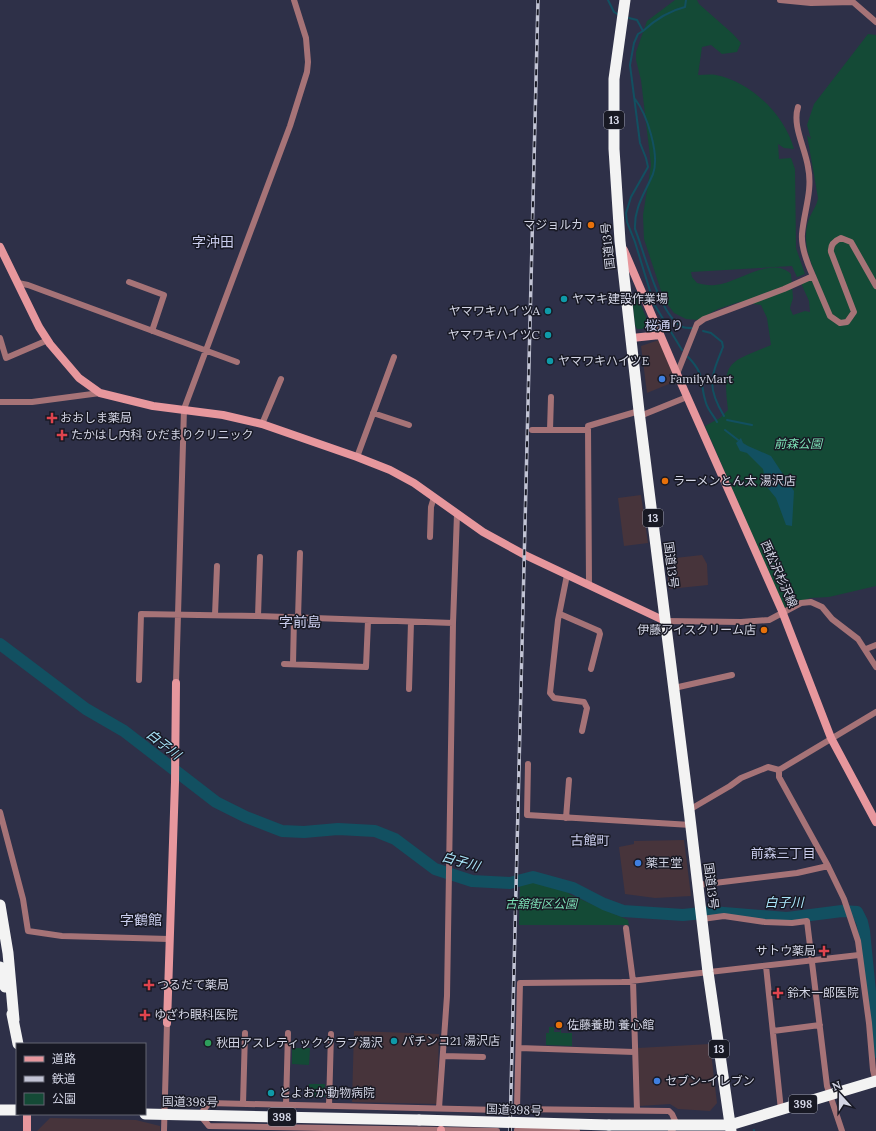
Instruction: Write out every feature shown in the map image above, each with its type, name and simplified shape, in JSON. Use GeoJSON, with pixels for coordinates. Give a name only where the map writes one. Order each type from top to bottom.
{"type":"FeatureCollection","features":[{"type":"Feature","properties":{"kind":"highway","name":"国道13号"},"geometry":{"type":"LineString","coordinates":[[625,0],[614,79],[614,149],[620,241],[632,338],[639,413],[666,621],[708,972],[731,1128]]}},
{"type":"Feature","properties":{"kind":"highway"},"geometry":{"type":"LineString","coordinates":[[0,905],[8,953],[14,1020],[18,1043]]}},
{"type":"Feature","properties":{"kind":"highway"},"geometry":{"type":"LineString","coordinates":[[0,967],[14,1020]]}},
{"type":"Feature","properties":{"kind":"highway","name":"国道398号"},"geometry":{"type":"LineString","coordinates":[[146,1114],[609,1125],[674,1128],[731,1128],[781,1110],[876,1082]]}},
{"type":"Feature","properties":{"kind":"highway"},"geometry":{"type":"LineString","coordinates":[[0,1110],[16,1110]]}},
{"type":"Feature","properties":{"kind":"street"},"geometry":{"type":"LineString","coordinates":[[164,1131],[175,782],[176,683],[184,409],[290,126],[307,72],[308,62],[306,38],[294,0]]}},
{"type":"Feature","properties":{"kind":"street"},"geometry":{"type":"LineString","coordinates":[[780,0],[811,3],[828,1],[853,2],[876,22]]}},
{"type":"Feature","properties":{"kind":"street"},"geometry":{"type":"LineString","coordinates":[[798,107],[795,117],[808,168],[810,194],[802,234],[803,244],[808,265],[830,316],[840,322],[846,322],[854,312],[831,252],[830,247],[834,241],[841,238],[851,242],[876,286]]}},
{"type":"Feature","properties":{"kind":"street","name":"西松沢杉沢線"},"geometry":{"type":"LineString","coordinates":[[620,241],[782,611],[831,738],[876,822]]}},
{"type":"Feature","properties":{"kind":"street"},"geometry":{"type":"LineString","coordinates":[[1,251],[48,340],[79,378],[100,393]]}},
{"type":"Feature","properties":{"kind":"street"},"geometry":{"type":"LineString","coordinates":[[677,374],[697,324],[704,319],[784,289],[813,276]]}},
{"type":"Feature","properties":{"kind":"street"},"geometry":{"type":"LineString","coordinates":[[129,282],[164,295],[152,331]]}},
{"type":"Feature","properties":{"kind":"street"},"geometry":{"type":"LineString","coordinates":[[18,283],[28,285],[237,362]]}},
{"type":"Feature","properties":{"kind":"street"},"geometry":{"type":"LineString","coordinates":[[632,338],[660,335]]}},
{"type":"Feature","properties":{"kind":"street"},"geometry":{"type":"LineString","coordinates":[[0,338],[6,358],[48,340]]}},
{"type":"Feature","properties":{"kind":"street"},"geometry":{"type":"LineString","coordinates":[[357,457],[394,357]]}},
{"type":"Feature","properties":{"kind":"street"},"geometry":{"type":"LineString","coordinates":[[262,424],[281,379]]}},
{"type":"Feature","properties":{"kind":"street"},"geometry":{"type":"LineString","coordinates":[[0,402],[32,402],[100,393],[153,406],[223,415],[262,424],[357,457],[396,474],[414,483],[483,532],[524,555],[666,621],[742,622],[769,620],[782,611],[801,603],[812,602],[822,607],[832,619],[858,639],[866,649],[876,667]]}},
{"type":"Feature","properties":{"kind":"street"},"geometry":{"type":"LineString","coordinates":[[550,430],[551,397]]}},
{"type":"Feature","properties":{"kind":"street"},"geometry":{"type":"LineString","coordinates":[[589,585],[588,426],[639,413],[687,397]]}},
{"type":"Feature","properties":{"kind":"street"},"geometry":{"type":"LineString","coordinates":[[373,413],[409,425]]}},
{"type":"Feature","properties":{"kind":"street"},"geometry":{"type":"LineString","coordinates":[[532,430],[588,430]]}},
{"type":"Feature","properties":{"kind":"street"},"geometry":{"type":"LineString","coordinates":[[430,537],[431,507],[434,497]]}},
{"type":"Feature","properties":{"kind":"street"},"geometry":{"type":"LineString","coordinates":[[439,1108],[447,996],[448,837],[457,514]]}},
{"type":"Feature","properties":{"kind":"street"},"geometry":{"type":"LineString","coordinates":[[293,664],[300,553]]}},
{"type":"Feature","properties":{"kind":"street"},"geometry":{"type":"LineString","coordinates":[[258,616],[260,557]]}},
{"type":"Feature","properties":{"kind":"street"},"geometry":{"type":"LineString","coordinates":[[215,615],[217,566]]}},
{"type":"Feature","properties":{"kind":"street"},"geometry":{"type":"LineString","coordinates":[[567,575],[560,614],[550,693],[554,698],[584,702],[587,708],[582,731]]}},
{"type":"Feature","properties":{"kind":"street"},"geometry":{"type":"LineString","coordinates":[[139,680],[141,614],[178,616],[258,616],[453,623]]}},
{"type":"Feature","properties":{"kind":"street"},"geometry":{"type":"LineString","coordinates":[[560,614],[599,631],[600,634],[592,669]]}},
{"type":"Feature","properties":{"kind":"street"},"geometry":{"type":"LineString","coordinates":[[284,664],[366,667],[368,621]]}},
{"type":"Feature","properties":{"kind":"street"},"geometry":{"type":"LineString","coordinates":[[409,689],[411,622]]}},
{"type":"Feature","properties":{"kind":"street"},"geometry":{"type":"LineString","coordinates":[[866,649],[876,645]]}},
{"type":"Feature","properties":{"kind":"street"},"geometry":{"type":"LineString","coordinates":[[674,688],[732,675]]}},
{"type":"Feature","properties":{"kind":"street"},"geometry":{"type":"LineString","coordinates":[[689,810],[741,778],[768,767],[779,770],[876,712]]}},
{"type":"Feature","properties":{"kind":"street"},"geometry":{"type":"LineString","coordinates":[[528,764],[527,816],[690,824]]}},
{"type":"Feature","properties":{"kind":"street"},"geometry":{"type":"LineString","coordinates":[[779,770],[779,777],[828,866],[844,900],[858,942],[876,1082]]}},
{"type":"Feature","properties":{"kind":"street"},"geometry":{"type":"LineString","coordinates":[[566,818],[569,780]]}},
{"type":"Feature","properties":{"kind":"street"},"geometry":{"type":"LineString","coordinates":[[0,812],[23,899],[28,931],[62,936],[169,939]]}},
{"type":"Feature","properties":{"kind":"street"},"geometry":{"type":"LineString","coordinates":[[698,885],[796,872],[828,866]]}},
{"type":"Feature","properties":{"kind":"street"},"geometry":{"type":"LineString","coordinates":[[702,919],[724,916],[765,922],[792,923],[807,921],[827,1086],[842,1131]]}},
{"type":"Feature","properties":{"kind":"street"},"geometry":{"type":"LineString","coordinates":[[626,928],[633,981],[634,1052],[637,1110]]}},
{"type":"Feature","properties":{"kind":"street"},"geometry":{"type":"LineString","coordinates":[[577,1131],[517,1131],[520,983],[633,981],[859,954]]}},
{"type":"Feature","properties":{"kind":"street"},"geometry":{"type":"LineString","coordinates":[[766,966],[781,1110]]}},
{"type":"Feature","properties":{"kind":"street"},"geometry":{"type":"LineString","coordinates":[[773,1031],[820,1025]]}},
{"type":"Feature","properties":{"kind":"street"},"geometry":{"type":"LineString","coordinates":[[243,1104],[245,1033]]}},
{"type":"Feature","properties":{"kind":"street"},"geometry":{"type":"LineString","coordinates":[[286,1105],[288,1033]]}},
{"type":"Feature","properties":{"kind":"street"},"geometry":{"type":"LineString","coordinates":[[329,1106],[331,1034]]}},
{"type":"Feature","properties":{"kind":"street"},"geometry":{"type":"LineString","coordinates":[[519,1048],[634,1052]]}},
{"type":"Feature","properties":{"kind":"street"},"geometry":{"type":"LineString","coordinates":[[443,1056],[483,1057]]}},
{"type":"Feature","properties":{"kind":"street"},"geometry":{"type":"LineString","coordinates":[[497,1131],[252,1129],[209,1126],[200,1115],[209,1103],[499,1110]]}},
{"type":"Feature","properties":{"kind":"street"},"geometry":{"type":"LineString","coordinates":[[517,1109],[668,1111],[672,1114],[674,1128]]}},
{"type":"Feature","properties":{"kind":"street"},"geometry":{"type":"LineString","coordinates":[[26,1131],[27,1115]]}},
{"type":"Feature","properties":{"kind":"shaded area"},"geometry":{"type":"Polygon","coordinates":[[[659,340],[676,381],[647,393],[641,346],[659,340]]]}},
{"type":"Feature","properties":{"kind":"shaded area"},"geometry":{"type":"Polygon","coordinates":[[[641,495],[648,543],[624,546],[618,498],[641,495]]]}},
{"type":"Feature","properties":{"kind":"shaded area"},"geometry":{"type":"Polygon","coordinates":[[[702,555],[707,564],[708,585],[669,589],[666,559],[702,555]]]}},
{"type":"Feature","properties":{"kind":"shaded area"},"geometry":{"type":"Polygon","coordinates":[[[684,840],[691,896],[655,898],[625,894],[619,847],[634,844],[634,841],[684,840]]]}},
{"type":"Feature","properties":{"kind":"shaded area"},"geometry":{"type":"Polygon","coordinates":[[[354,1031],[439,1034],[437,1104],[352,1102],[354,1031]]]}},
{"type":"Feature","properties":{"kind":"shaded area"},"geometry":{"type":"Polygon","coordinates":[[[710,1044],[717,1103],[710,1111],[678,1109],[670,1104],[640,1106],[638,1048],[710,1044]]]}},
{"type":"Feature","properties":{"kind":"shaded area"},"geometry":{"type":"Polygon","coordinates":[[[50,1118],[136,1120],[160,1126],[160,1131],[37,1131],[50,1118]]]}},
{"type":"Feature","properties":{"kind":"green space","name":"前森公園"},"geometry":{"type":"Polygon","coordinates":[[[675,0],[697,0],[699,4],[741,43],[737,52],[722,54],[711,45],[702,47],[698,75],[716,75],[742,85],[765,102],[775,112],[790,136],[794,149],[784,148],[778,144],[779,159],[791,158],[795,169],[796,248],[805,274],[797,277],[792,266],[691,272],[692,277],[697,283],[713,285],[724,283],[764,269],[783,269],[791,274],[793,298],[790,308],[793,315],[805,311],[810,312],[809,301],[800,281],[816,275],[808,254],[806,240],[809,219],[817,204],[818,198],[807,135],[811,139],[807,125],[814,104],[868,34],[876,35],[876,586],[829,597],[810,598],[784,608],[705,426],[720,418],[728,410],[726,381],[731,366],[737,360],[771,345],[767,318],[761,305],[739,302],[718,309],[698,320],[686,319],[674,313],[664,300],[644,239],[643,215],[651,165],[641,80],[636,60],[636,52],[647,21],[675,0]]]}},
{"type":"Feature","properties":{"kind":"green space"},"geometry":{"type":"Polygon","coordinates":[[[634,294],[637,296],[649,324],[642,329],[637,329],[635,325],[632,296],[634,294]]]}},
{"type":"Feature","properties":{"kind":"green space","name":"古舘街区公園"},"geometry":{"type":"Polygon","coordinates":[[[538,882],[563,889],[571,895],[628,920],[629,925],[519,925],[520,883],[538,882]]]}},
{"type":"Feature","properties":{"kind":"green space"},"geometry":{"type":"Polygon","coordinates":[[[549,1027],[554,1027],[554,1032],[560,1032],[561,1027],[561,1033],[572,1033],[572,1046],[546,1045],[546,1033],[549,1033],[549,1027]]]}},
{"type":"Feature","properties":{"kind":"green space"},"geometry":{"type":"Polygon","coordinates":[[[292,1048],[310,1048],[309,1065],[292,1064],[292,1048]]]}},
{"type":"Feature","properties":{"kind":"green space"},"geometry":{"type":"Polygon","coordinates":[[[309,1084],[325,1084],[325,1097],[309,1097],[309,1084]]]}},
{"type":"Feature","properties":{"kind":"water"},"geometry":{"type":"Polygon","coordinates":[[[741,438],[743,443],[748,446],[771,456],[794,491],[792,526],[786,525],[776,498],[767,487],[763,469],[747,453],[740,451],[736,443],[741,438]]]}},
{"type":"Feature","properties":{"kind":"waterway"},"geometry":{"type":"LineString","coordinates":[[608,0],[614,12],[619,15]]}},
{"type":"Feature","properties":{"kind":"waterway"},"geometry":{"type":"LineString","coordinates":[[643,31],[662,16],[685,7],[686,0]]}},
{"type":"Feature","properties":{"kind":"waterway"},"geometry":{"type":"LineString","coordinates":[[629,18],[637,20],[643,31],[638,34],[634,43],[630,65],[640,143],[648,167],[631,197],[626,213],[627,222],[635,242],[654,304],[682,350]]}},
{"type":"Feature","properties":{"kind":"waterway"},"geometry":{"type":"LineString","coordinates":[[635,99],[640,106],[648,124],[655,156],[653,174],[636,214],[635,229],[654,283],[667,311],[675,321],[683,327],[692,328]]}},
{"type":"Feature","properties":{"kind":"waterway"},"geometry":{"type":"LineString","coordinates":[[703,331],[711,333],[722,342],[723,347],[713,374],[712,382],[718,406],[724,416]]}},
{"type":"Feature","properties":{"kind":"waterway"},"geometry":{"type":"LineString","coordinates":[[688,357],[694,363],[700,374],[707,406],[717,422]]}},
{"type":"Feature","properties":{"kind":"waterway"},"geometry":{"type":"LineString","coordinates":[[727,420],[752,425]]}},
{"type":"Feature","properties":{"kind":"waterway"},"geometry":{"type":"LineString","coordinates":[[725,430],[738,440]]}},
{"type":"Feature","properties":{"kind":"waterway","name":"白子川"},"geometry":{"type":"LineString","coordinates":[[0,644],[86,709],[124,731],[216,802],[246,817],[282,831],[304,832],[338,829],[375,831],[395,839],[435,869],[472,881],[510,883],[533,877],[573,888],[604,904],[623,911],[683,915],[712,912],[787,918],[842,911],[857,912],[862,922],[864,931],[876,1052]]}},
{"type":"Feature","properties":{"kind":"railway"},"geometry":{"type":"LineString","coordinates":[[510,1131],[538,0]]}},
{"type":"Feature","properties":{"kind":"place","name":"マジョルカ"},"geometry":{"type":"Point","coordinates":[591,225]}},
{"type":"Feature","properties":{"kind":"place","name":"ヤマキ建設作業場"},"geometry":{"type":"Point","coordinates":[564,299]}},
{"type":"Feature","properties":{"kind":"place","name":"ヤマワキハイツA"},"geometry":{"type":"Point","coordinates":[548,311]}},
{"type":"Feature","properties":{"kind":"place","name":"ヤマワキハイツC"},"geometry":{"type":"Point","coordinates":[548,335]}},
{"type":"Feature","properties":{"kind":"place","name":"ヤマワキハイツE"},"geometry":{"type":"Point","coordinates":[550,361]}},
{"type":"Feature","properties":{"kind":"place","name":"FamilyMart"},"geometry":{"type":"Point","coordinates":[662,379]}},
{"type":"Feature","properties":{"kind":"place","name":"おおしま薬局"},"geometry":{"type":"Point","coordinates":[52,418]}},
{"type":"Feature","properties":{"kind":"place","name":"たかはし内科 ひだまりクリニック"},"geometry":{"type":"Point","coordinates":[62,435]}},
{"type":"Feature","properties":{"kind":"place","name":"ラーメンとん太 湯沢店"},"geometry":{"type":"Point","coordinates":[665,481]}},
{"type":"Feature","properties":{"kind":"place","name":"伊藤アイスクリーム店"},"geometry":{"type":"Point","coordinates":[764,630]}},
{"type":"Feature","properties":{"kind":"place","name":"薬王堂"},"geometry":{"type":"Point","coordinates":[638,863]}},
{"type":"Feature","properties":{"kind":"place","name":"サトウ薬局"},"geometry":{"type":"Point","coordinates":[824,951]}},
{"type":"Feature","properties":{"kind":"place","name":"つるだて薬局"},"geometry":{"type":"Point","coordinates":[149,985]}},
{"type":"Feature","properties":{"kind":"place","name":"鈴木一郎医院"},"geometry":{"type":"Point","coordinates":[778,993]}},
{"type":"Feature","properties":{"kind":"place","name":"ゆざわ眼科医院"},"geometry":{"type":"Point","coordinates":[145,1015]}},
{"type":"Feature","properties":{"kind":"place","name":"佐藤養助 養心館"},"geometry":{"type":"Point","coordinates":[559,1025]}},
{"type":"Feature","properties":{"kind":"place","name":"パチンコ21 湯沢店"},"geometry":{"type":"Point","coordinates":[394,1041]}},
{"type":"Feature","properties":{"kind":"place","name":"秋田アスレティッククラブ湯沢"},"geometry":{"type":"Point","coordinates":[208,1043]}},
{"type":"Feature","properties":{"kind":"place","name":"セブン-イレブン"},"geometry":{"type":"Point","coordinates":[657,1081]}},
{"type":"Feature","properties":{"kind":"place","name":"とよおか動物病院"},"geometry":{"type":"Point","coordinates":[271,1093]}},
{"type":"Feature","properties":{"kind":"district","name":"字沖田"},"geometry":{"type":"Point","coordinates":[213,242]}},
{"type":"Feature","properties":{"kind":"district","name":"桜通り"},"geometry":{"type":"Point","coordinates":[664,325]}},
{"type":"Feature","properties":{"kind":"district","name":"字前島"},"geometry":{"type":"Point","coordinates":[300,622]}},
{"type":"Feature","properties":{"kind":"district","name":"古館町"},"geometry":{"type":"Point","coordinates":[590,840]}},
{"type":"Feature","properties":{"kind":"district","name":"前森三丁目"},"geometry":{"type":"Point","coordinates":[783,853]}},
{"type":"Feature","properties":{"kind":"district","name":"字鶴館"},"geometry":{"type":"Point","coordinates":[141,920]}}]}
